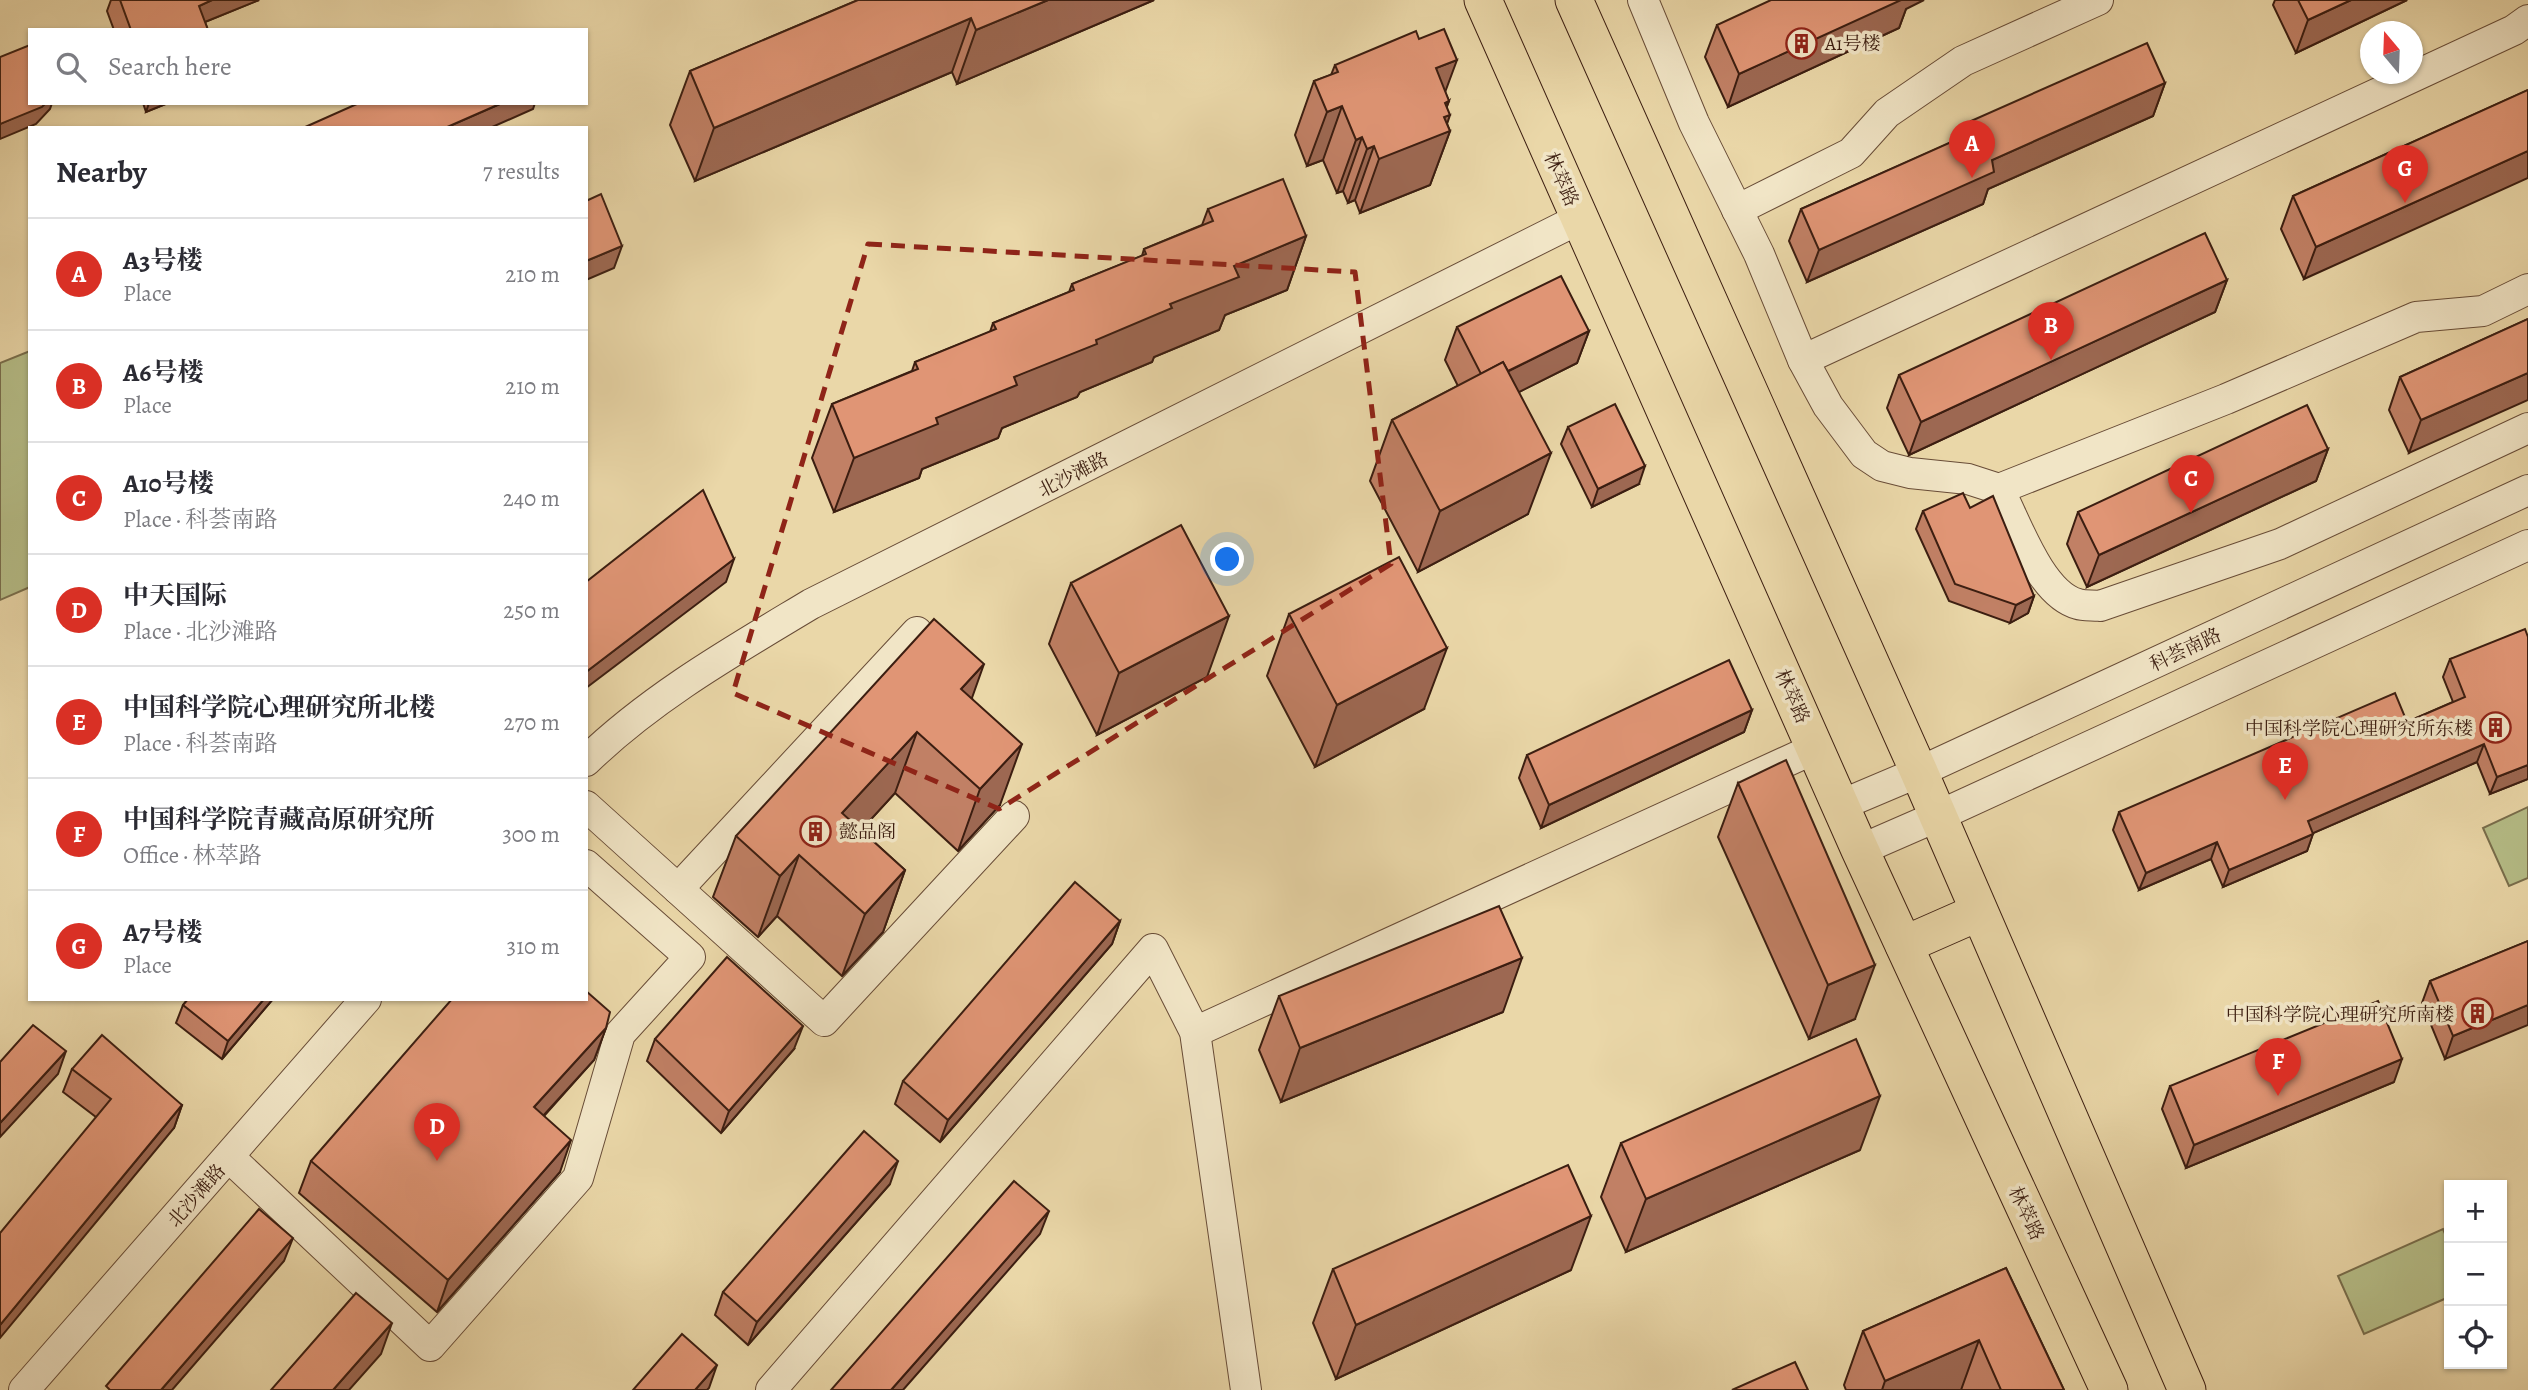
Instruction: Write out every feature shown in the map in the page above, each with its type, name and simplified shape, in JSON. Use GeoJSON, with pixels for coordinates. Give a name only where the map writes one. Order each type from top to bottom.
{"type":"FeatureCollection","features":[{"type":"Feature","properties":{"kind":"main road","name":"林萃路"},"geometry":{"type":"LineString","coordinates":[[1483,0],[1860,850],[2109,1390]]}},
{"type":"Feature","properties":{"kind":"main road"},"geometry":{"type":"LineString","coordinates":[[1574,0],[1919,772],[2187,1390]]}},
{"type":"Feature","properties":{"kind":"main road"},"geometry":{"type":"LineString","coordinates":[[1904,945],[1979,912]]}},
{"type":"Feature","properties":{"kind":"street"},"geometry":{"type":"LineString","coordinates":[[1643,0],[1694,123],[1759,254],[1803,360],[1828,405],[1864,454],[1882,466],[1910,473],[1968,479],[1999,489],[2226,400],[2416,317],[2483,312],[2528,289]]}},
{"type":"Feature","properties":{"kind":"street"},"geometry":{"type":"LineString","coordinates":[[1737,210],[1851,153],[1887,113],[1963,61],[2098,0]]}},
{"type":"Feature","properties":{"kind":"street"},"geometry":{"type":"LineString","coordinates":[[1803,360],[2514,30],[2528,20]]}},
{"type":"Feature","properties":{"kind":"street","name":"北沙滩路"},"geometry":{"type":"LineString","coordinates":[[588,759],[615,733],[713,664],[811,604],[1579,219]]}},
{"type":"Feature","properties":{"kind":"street"},"geometry":{"type":"LineString","coordinates":[[1999,489],[2042,575],[2060,596],[2078,605],[2100,606],[2280,544],[2528,428]]}},
{"type":"Feature","properties":{"kind":"street","name":"科荟南路"},"geometry":{"type":"LineString","coordinates":[[1841,805],[1919,772],[2528,491]]}},
{"type":"Feature","properties":{"kind":"street"},"geometry":{"type":"LineString","coordinates":[[1860,850],[2528,545]]}},
{"type":"Feature","properties":{"kind":"street"},"geometry":{"type":"LineString","coordinates":[[678,889],[918,632]]}},
{"type":"Feature","properties":{"kind":"street"},"geometry":{"type":"LineString","coordinates":[[1195,1032],[1816,748]]}},
{"type":"Feature","properties":{"kind":"street"},"geometry":{"type":"LineString","coordinates":[[588,808],[824,1021],[1014,816]]}},
{"type":"Feature","properties":{"kind":"street"},"geometry":{"type":"LineString","coordinates":[[229,1157],[430,1346],[578,1178],[620,1034],[690,957],[588,868]]}},
{"type":"Feature","properties":{"kind":"street"},"geometry":{"type":"LineString","coordinates":[[771,1390],[1153,949],[1195,1032],[1246,1390]]}},
{"type":"Feature","properties":{"kind":"street","name":"北沙滩路"},"geometry":{"type":"LineString","coordinates":[[24,1390],[364,1001]]}},
{"type":"Feature","properties":{"kind":"highlighted area"},"geometry":{"type":"Polygon","coordinates":[[[868,244],[1355,272],[1391,564],[999,809],[733,693],[868,244]]]}},
{"type":"Feature","properties":{"kind":"green space"},"geometry":{"type":"Polygon","coordinates":[[[28,352],[28,588],[0,600],[0,363],[28,352]]]}},
{"type":"Feature","properties":{"kind":"green space"},"geometry":{"type":"Polygon","coordinates":[[[2528,807],[2528,878],[2509,886],[2483,828],[2528,807]]]}},
{"type":"Feature","properties":{"kind":"green space"},"geometry":{"type":"Polygon","coordinates":[[[2443,1229],[2444,1299],[2364,1334],[2338,1276],[2443,1229]]]}},
{"type":"Feature","properties":{"kind":"building"},"geometry":{"type":"Polygon","coordinates":[[[120,0],[212,0],[199,6],[207,28],[130,28],[120,0]]]}},
{"type":"Feature","properties":{"kind":"building"},"geometry":{"type":"Polygon","coordinates":[[[858,0],[1048,0],[976,30],[971,18],[714,128],[690,71],[858,0]]]}},
{"type":"Feature","properties":{"kind":"building"},"geometry":{"type":"Polygon","coordinates":[[[1771,0],[1901,0],[1739,74],[1717,25],[1771,0]]]}},
{"type":"Feature","properties":{"kind":"building"},"geometry":{"type":"Polygon","coordinates":[[[2298,0],[2351,0],[2308,20],[2298,0]]]}},
{"type":"Feature","properties":{"kind":"building"},"geometry":{"type":"Polygon","coordinates":[[[1444,29],[1457,60],[1436,68],[1449,101],[1445,103],[1450,115],[1444,117],[1450,131],[1379,159],[1374,146],[1367,149],[1362,137],[1356,140],[1342,106],[1327,112],[1314,81],[1338,72],[1335,65],[1416,31],[1419,39],[1444,29]]]}},
{"type":"Feature","properties":{"kind":"building"},"geometry":{"type":"Polygon","coordinates":[[[2147,43],[2165,83],[1992,160],[1994,172],[1819,250],[1801,209],[1976,131],[1971,121],[2147,43]]]}},
{"type":"Feature","properties":{"kind":"building"},"geometry":{"type":"Polygon","coordinates":[[[28,46],[28,105],[44,105],[0,124],[0,57],[28,46]]]}},
{"type":"Feature","properties":{"kind":"building"},"geometry":{"type":"Polygon","coordinates":[[[2528,90],[2528,151],[2316,247],[2293,196],[2528,90]]]}},
{"type":"Feature","properties":{"kind":"building"},"geometry":{"type":"Polygon","coordinates":[[[355,105],[497,105],[450,126],[307,126],[355,105]]]}},
{"type":"Feature","properties":{"kind":"building"},"geometry":{"type":"Polygon","coordinates":[[[1283,179],[1306,236],[1234,266],[1239,277],[1170,304],[1172,308],[1096,340],[1097,344],[1014,377],[1017,385],[936,418],[938,424],[854,458],[832,404],[918,369],[915,362],[996,329],[993,323],[1074,290],[1072,284],[1146,254],[1144,249],[1213,221],[1208,209],[1283,179]]]}},
{"type":"Feature","properties":{"kind":"building"},"geometry":{"type":"Polygon","coordinates":[[[601,194],[622,246],[588,260],[588,200],[601,194]]]}},
{"type":"Feature","properties":{"kind":"building"},"geometry":{"type":"Polygon","coordinates":[[[2205,233],[2227,280],[1921,422],[1899,375],[2205,233]]]}},
{"type":"Feature","properties":{"kind":"building"},"geometry":{"type":"Polygon","coordinates":[[[1561,276],[1589,331],[1508,371],[1503,362],[1481,374],[1457,327],[1561,276]]]}},
{"type":"Feature","properties":{"kind":"building"},"geometry":{"type":"Polygon","coordinates":[[[2528,319],[2528,373],[2421,420],[2400,377],[2528,319]]]}},
{"type":"Feature","properties":{"kind":"building"},"geometry":{"type":"Polygon","coordinates":[[[1503,362],[1551,453],[1440,511],[1392,420],[1503,362]]]}},
{"type":"Feature","properties":{"kind":"building"},"geometry":{"type":"Polygon","coordinates":[[[1615,404],[1645,466],[1598,489],[1568,427],[1615,404]]]}},
{"type":"Feature","properties":{"kind":"building"},"geometry":{"type":"Polygon","coordinates":[[[2307,405],[2328,449],[2099,555],[2078,512],[2307,405]]]}},
{"type":"Feature","properties":{"kind":"building"},"geometry":{"type":"Polygon","coordinates":[[[703,490],[734,559],[588,670],[588,580],[703,490]]]}},
{"type":"Feature","properties":{"kind":"building"},"geometry":{"type":"Polygon","coordinates":[[[1963,493],[1970,508],[1993,496],[2034,596],[2016,605],[1955,584],[1923,511],[1963,493]]]}},
{"type":"Feature","properties":{"kind":"building"},"geometry":{"type":"Polygon","coordinates":[[[1181,525],[1229,616],[1119,673],[1071,583],[1181,525]]]}},
{"type":"Feature","properties":{"kind":"building"},"geometry":{"type":"Polygon","coordinates":[[[1399,557],[1447,648],[1337,705],[1289,614],[1399,557]]]}},
{"type":"Feature","properties":{"kind":"building"},"geometry":{"type":"Polygon","coordinates":[[[934,619],[984,664],[961,689],[1022,744],[980,789],[917,732],[842,813],[905,870],[865,914],[799,855],[780,876],[736,836],[934,619]]]}},
{"type":"Feature","properties":{"kind":"building"},"geometry":{"type":"Polygon","coordinates":[[[2525,629],[2528,637],[2528,765],[2497,777],[2484,744],[2308,821],[2313,834],[2229,870],[2217,842],[2146,873],[2119,812],[2395,693],[2407,722],[2465,697],[2450,659],[2525,629]]]}},
{"type":"Feature","properties":{"kind":"building"},"geometry":{"type":"Polygon","coordinates":[[[1729,660],[1752,710],[1549,805],[1527,755],[1729,660]]]}},
{"type":"Feature","properties":{"kind":"building"},"geometry":{"type":"Polygon","coordinates":[[[1786,760],[1875,965],[1828,985],[1738,783],[1786,760]]]}},
{"type":"Feature","properties":{"kind":"building"},"geometry":{"type":"Polygon","coordinates":[[[1075,882],[1120,921],[948,1120],[903,1081],[1075,882]]]}},
{"type":"Feature","properties":{"kind":"building"},"geometry":{"type":"Polygon","coordinates":[[[1499,906],[1522,958],[1300,1048],[1279,996],[1499,906]]]}},
{"type":"Feature","properties":{"kind":"building","name":"中国科学院心理研究所南楼"},"geometry":{"type":"Polygon","coordinates":[[[2528,941],[2528,1005],[2453,1036],[2430,981],[2528,941]]]}},
{"type":"Feature","properties":{"kind":"building"},"geometry":{"type":"Polygon","coordinates":[[[727,957],[803,1026],[729,1111],[655,1039],[727,957]]]}},
{"type":"Feature","properties":{"kind":"building"},"geometry":{"type":"Polygon","coordinates":[[[588,993],[610,1012],[606,1028],[534,1107],[571,1140],[448,1280],[311,1161],[450,1001],[588,1001],[588,993]]]}},
{"type":"Feature","properties":{"kind":"building"},"geometry":{"type":"Polygon","coordinates":[[[186,1001],[262,1001],[228,1041],[183,1005],[186,1001]]]}},
{"type":"Feature","properties":{"kind":"building"},"geometry":{"type":"Polygon","coordinates":[[[2378,1001],[2402,1059],[2194,1145],[2170,1086],[2378,1001]]]}},
{"type":"Feature","properties":{"kind":"building"},"geometry":{"type":"Polygon","coordinates":[[[33,1025],[66,1051],[0,1123],[0,1062],[33,1025]]]}},
{"type":"Feature","properties":{"kind":"building"},"geometry":{"type":"Polygon","coordinates":[[[102,1035],[182,1105],[0,1325],[0,1233],[111,1099],[72,1069],[102,1035]]]}},
{"type":"Feature","properties":{"kind":"building"},"geometry":{"type":"Polygon","coordinates":[[[1856,1039],[1880,1096],[1646,1199],[1621,1143],[1856,1039]]]}},
{"type":"Feature","properties":{"kind":"building"},"geometry":{"type":"Polygon","coordinates":[[[864,1131],[898,1161],[757,1322],[723,1292],[864,1131]]]}},
{"type":"Feature","properties":{"kind":"building"},"geometry":{"type":"Polygon","coordinates":[[[1568,1165],[1591,1216],[1356,1325],[1333,1269],[1568,1165]]]}},
{"type":"Feature","properties":{"kind":"building"},"geometry":{"type":"Polygon","coordinates":[[[1014,1181],[1049,1211],[891,1390],[831,1390],[1014,1181]]]}},
{"type":"Feature","properties":{"kind":"building"},"geometry":{"type":"Polygon","coordinates":[[[259,1209],[293,1238],[161,1390],[110,1390],[106,1386],[259,1209]]]}},
{"type":"Feature","properties":{"kind":"building"},"geometry":{"type":"Polygon","coordinates":[[[2006,1268],[2064,1390],[2001,1390],[1979,1340],[1885,1381],[1863,1331],[2006,1268]]]}},
{"type":"Feature","properties":{"kind":"building"},"geometry":{"type":"Polygon","coordinates":[[[356,1293],[392,1323],[333,1390],[271,1390],[356,1293]]]}},
{"type":"Feature","properties":{"kind":"building"},"geometry":{"type":"Polygon","coordinates":[[[682,1334],[717,1365],[695,1390],[633,1390],[682,1334]]]}},
{"type":"Feature","properties":{"kind":"building"},"geometry":{"type":"Polygon","coordinates":[[[1795,1362],[1808,1390],[1732,1390],[1795,1362]]]}},
{"type":"Feature","properties":{"kind":"place","name":"A1号楼"},"geometry":{"type":"Point","coordinates":[1802,43]}},
{"type":"Feature","properties":{"kind":"place","name":"A3号楼"},"geometry":{"type":"Point","coordinates":[1972,178]}},
{"type":"Feature","properties":{"kind":"place","name":"A7号楼"},"geometry":{"type":"Point","coordinates":[2405,203]}},
{"type":"Feature","properties":{"kind":"place","name":"A6号楼"},"geometry":{"type":"Point","coordinates":[2051,360]}},
{"type":"Feature","properties":{"kind":"place","name":"A10号楼"},"geometry":{"type":"Point","coordinates":[2191,513]}},
{"type":"Feature","properties":{"kind":"place","name":"中国科学院心理研究所东楼"},"geometry":{"type":"Point","coordinates":[2496,728]}},
{"type":"Feature","properties":{"kind":"place","name":"中国科学院心理研究所北楼"},"geometry":{"type":"Point","coordinates":[2285,800]}},
{"type":"Feature","properties":{"kind":"place","name":"懿品阁"},"geometry":{"type":"Point","coordinates":[816,831]}},
{"type":"Feature","properties":{"kind":"place","name":"中国科学院心理研究所南楼"},"geometry":{"type":"Point","coordinates":[2477,1014]}},
{"type":"Feature","properties":{"kind":"place","name":"中国科学院青藏高原研究所"},"geometry":{"type":"Point","coordinates":[2278,1096]}},
{"type":"Feature","properties":{"kind":"place","name":"中天国际"},"geometry":{"type":"Point","coordinates":[437,1161]}}]}
